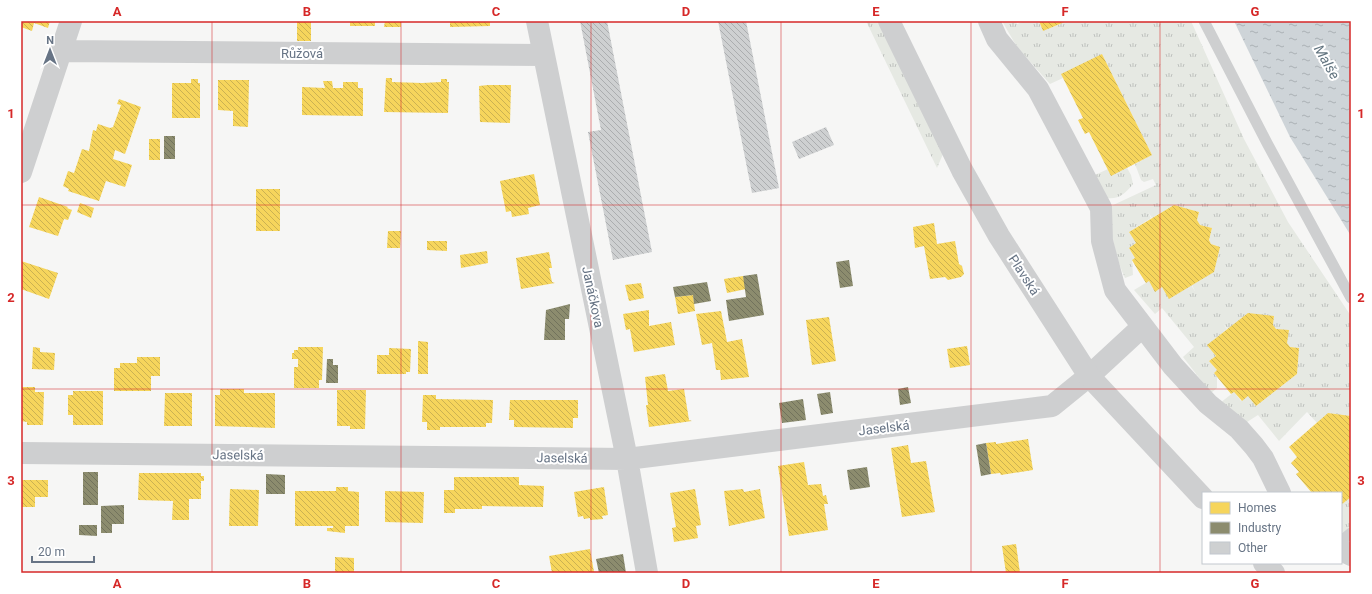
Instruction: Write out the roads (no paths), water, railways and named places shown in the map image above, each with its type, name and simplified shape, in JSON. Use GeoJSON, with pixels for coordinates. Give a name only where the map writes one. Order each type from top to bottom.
{"type":"FeatureCollection","features":[{"type":"Feature","properties":{"kind":"street"},"geometry":{"type":"LineString","coordinates":[[21,172],[71,21]]}},
{"type":"Feature","properties":{"kind":"street","name":"Janáčkova"},"geometry":{"type":"LineString","coordinates":[[537,21],[627,459],[647,573]]}},
{"type":"Feature","properties":{"kind":"street","name":"Plavská"},"geometry":{"type":"LineString","coordinates":[[889,21],[962,170],[999,236],[1089,376],[1202,497]]}},
{"type":"Feature","properties":{"kind":"street"},"geometry":{"type":"LineString","coordinates":[[989,21],[997,39],[1038,89],[1101,208],[1102,241],[1115,290],[1173,366],[1203,398],[1239,429],[1254,446],[1263,458],[1280,492]]}},
{"type":"Feature","properties":{"kind":"street","name":"Růžová"},"geometry":{"type":"LineString","coordinates":[[61,51],[543,55]]}},
{"type":"Feature","properties":{"kind":"street","name":"Jaselská"},"geometry":{"type":"LineString","coordinates":[[21,453],[627,459],[1052,406],[1089,376],[1142,327]]}},
{"type":"Feature","properties":{"kind":"street"},"geometry":{"type":"LineString","coordinates":[[1265,564],[1274,573]]}},
{"type":"Feature","properties":{"kind":"lane"},"geometry":{"type":"LineString","coordinates":[[1204,21],[1267,143],[1351,298]]}},
{"type":"Feature","properties":{"kind":"lane"},"geometry":{"type":"LineString","coordinates":[[1342,540],[1351,533]]}},
{"type":"Feature","properties":{"kind":"water","name":"Malše"},"geometry":{"type":"Polygon","coordinates":[[[1234,21],[1351,21],[1351,236],[1290,137],[1234,21]]]}}]}
